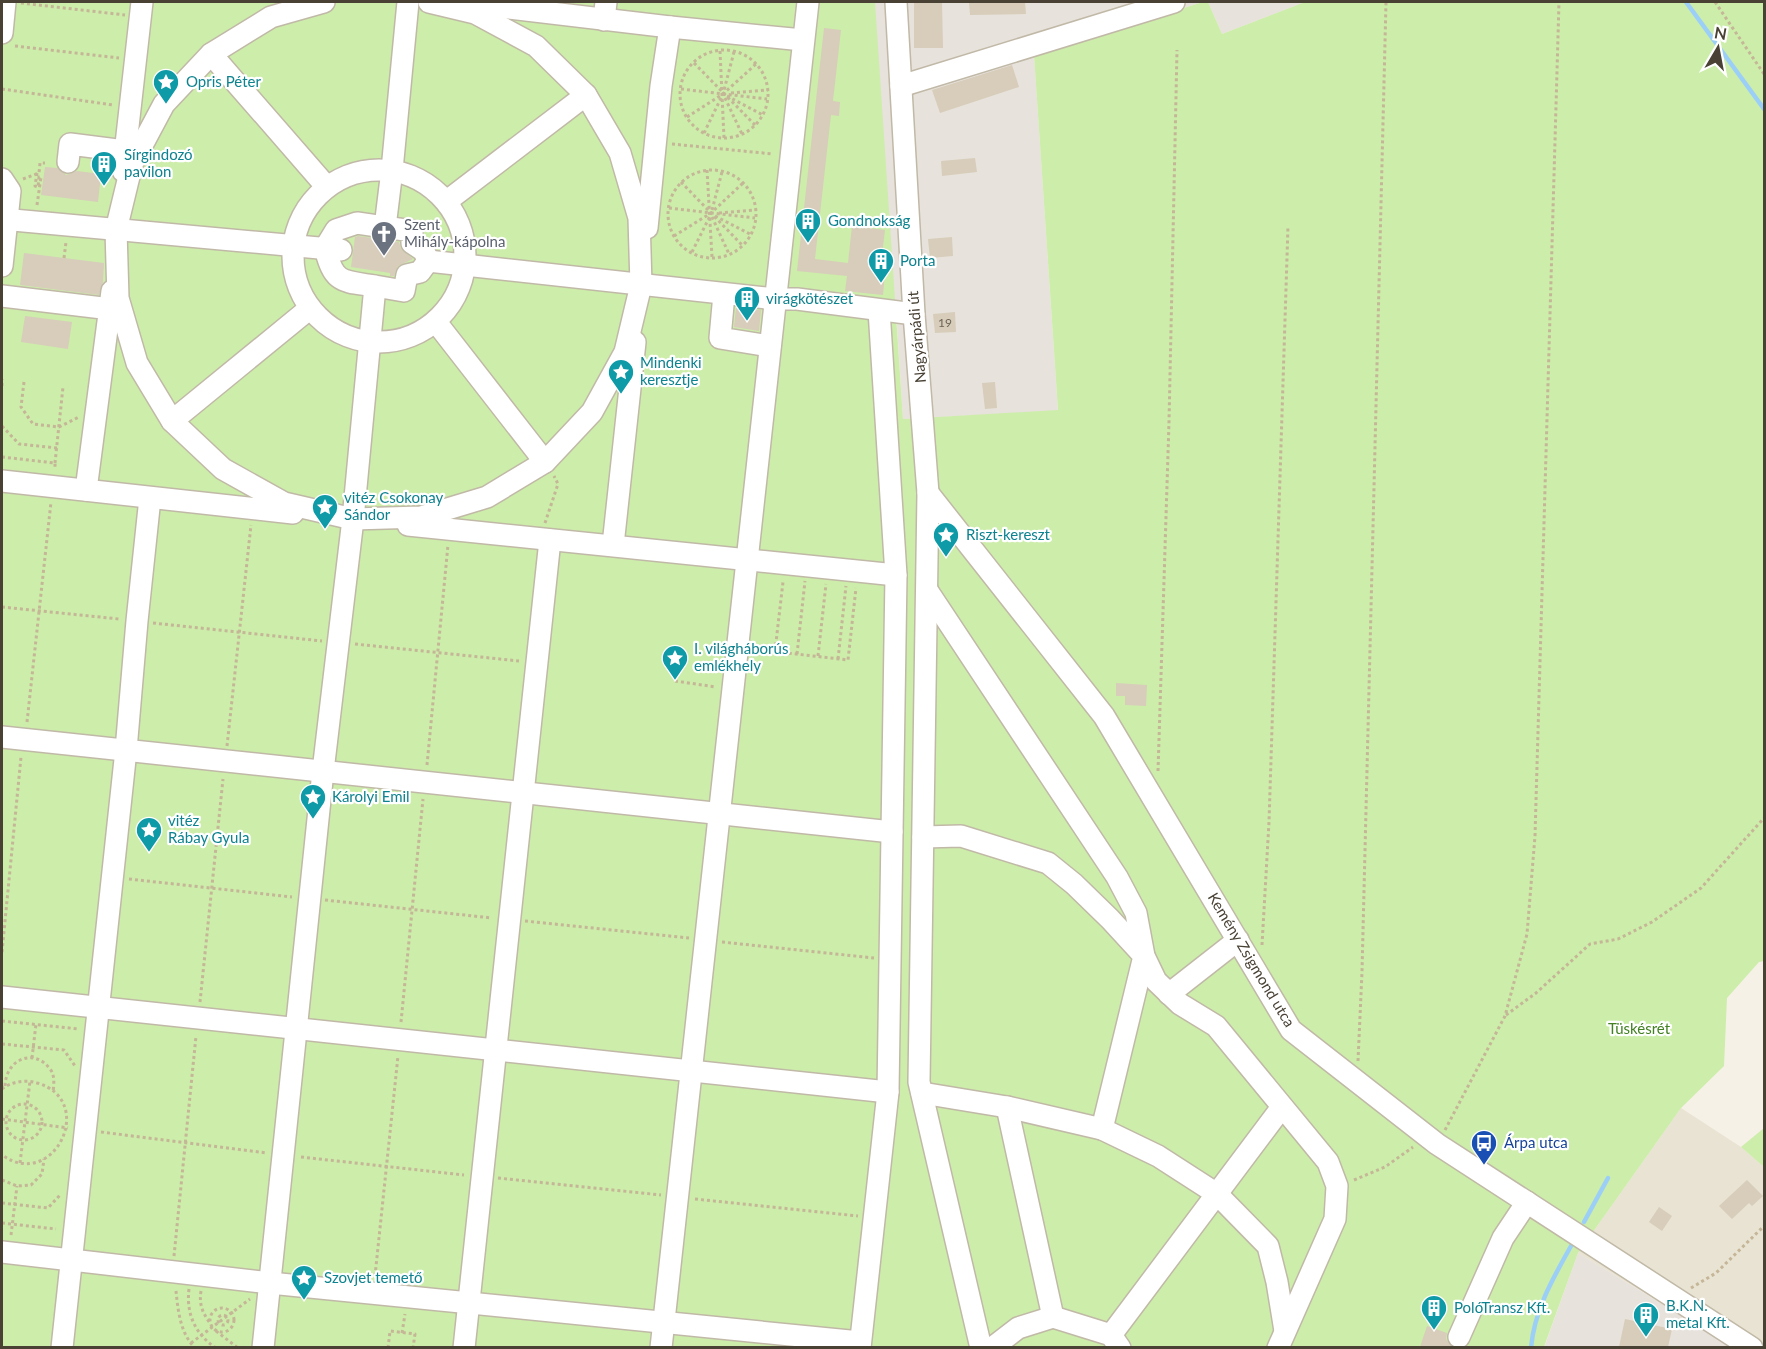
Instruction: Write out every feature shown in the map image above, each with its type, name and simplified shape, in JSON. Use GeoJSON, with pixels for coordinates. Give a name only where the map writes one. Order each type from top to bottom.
{"type":"FeatureCollection","features":[{"type":"Feature","properties":{"kind":"street"},"geometry":{"type":"LineString","coordinates":[[7,39],[12,2]]}},
{"type":"Feature","properties":{"kind":"street"},"geometry":{"type":"LineString","coordinates":[[324,2],[271,17],[211,54],[164,104],[132,164],[116,230],[118,298],[137,363],[172,421],[222,469],[284,503],[352,519],[421,517],[432,514],[487,497],[545,462],[592,412],[620,362],[625,352],[641,285],[639,218],[621,153],[586,95],[536,46],[475,13],[429,2]]}},
{"type":"Feature","properties":{"kind":"street"},"geometry":{"type":"LineString","coordinates":[[385,227],[408,2]]}},
{"type":"Feature","properties":{"kind":"street"},"geometry":{"type":"LineString","coordinates":[[452,2],[605,11],[670,27],[803,40]]}},
{"type":"Feature","properties":{"kind":"street"},"geometry":{"type":"LineString","coordinates":[[661,1347],[808,2]]}},
{"type":"Feature","properties":{"kind":"street","name":"Nagyárpádi út"},"geometry":{"type":"LineString","coordinates":[[896,2],[914,314],[928,494],[919,1082],[981,1347]]}},
{"type":"Feature","properties":{"kind":"street"},"geometry":{"type":"LineString","coordinates":[[901,86],[1174,2]]}},
{"type":"Feature","properties":{"kind":"street"},"geometry":{"type":"LineString","coordinates":[[86,490],[111,309],[116,230],[141,9]]}},
{"type":"Feature","properties":{"kind":"street"},"geometry":{"type":"LineString","coordinates":[[613,545],[656,142],[671,88],[670,27]]}},
{"type":"Feature","properties":{"kind":"street"},"geometry":{"type":"LineString","coordinates":[[211,54],[326,186]]}},
{"type":"Feature","properties":{"kind":"street"},"geometry":{"type":"LineString","coordinates":[[447,201],[586,95]]}},
{"type":"Feature","properties":{"kind":"street"},"geometry":{"type":"LineString","coordinates":[[68,162],[70,144],[125,151]]}},
{"type":"Feature","properties":{"kind":"street"},"geometry":{"type":"LineString","coordinates":[[392,170],[422,180],[447,201],[463,231],[466,266],[456,297],[436,322],[405,339],[370,343],[336,332],[309,309],[295,282],[291,251],[302,215],[326,186],[357,171],[392,170]]}},
{"type":"Feature","properties":{"kind":"street"},"geometry":{"type":"LineString","coordinates":[[2,266],[6,185]]}},
{"type":"Feature","properties":{"kind":"street"},"geometry":{"type":"LineString","coordinates":[[5,220],[333,249]]}},
{"type":"Feature","properties":{"kind":"street"},"geometry":{"type":"LineString","coordinates":[[357,223],[412,231],[411,243],[423,251],[428,261],[420,272],[407,275],[404,291],[342,281],[330,267],[336,230],[357,223]]}},
{"type":"Feature","properties":{"kind":"street"},"geometry":{"type":"LineString","coordinates":[[428,261],[724,294],[797,299],[914,314]]}},
{"type":"Feature","properties":{"kind":"street"},"geometry":{"type":"LineString","coordinates":[[263,1347],[375,286]]}},
{"type":"Feature","properties":{"kind":"street"},"geometry":{"type":"LineString","coordinates":[[724,294],[720,338],[770,346]]}},
{"type":"Feature","properties":{"kind":"street"},"geometry":{"type":"LineString","coordinates":[[2,296],[111,309]]}},
{"type":"Feature","properties":{"kind":"street"},"geometry":{"type":"LineString","coordinates":[[172,421],[309,309]]}},
{"type":"Feature","properties":{"kind":"street"},"geometry":{"type":"LineString","coordinates":[[5,1252],[72,1260],[177,1281],[270,1283],[469,1301],[860,1345],[888,1092],[896,575],[879,310]]}},
{"type":"Feature","properties":{"kind":"street"},"geometry":{"type":"LineString","coordinates":[[436,322],[545,462]]}},
{"type":"Feature","properties":{"kind":"street"},"geometry":{"type":"LineString","coordinates":[[2,481],[785,563],[840,574],[896,575]]}},
{"type":"Feature","properties":{"kind":"street","name":"Kemény Zsigmond utca"},"geometry":{"type":"LineString","coordinates":[[928,494],[1104,716],[1292,1030],[1431,1140],[1676,1297],[1720,1338],[1752,1347]]}},
{"type":"Feature","properties":{"kind":"street"},"geometry":{"type":"LineString","coordinates":[[62,1347],[72,1260],[76,1129],[97,1007],[126,750],[150,498]]}},
{"type":"Feature","properties":{"kind":"street"},"geometry":{"type":"LineString","coordinates":[[464,1347],[536,663],[544,539]]}},
{"type":"Feature","properties":{"kind":"street"},"geometry":{"type":"LineString","coordinates":[[927,590],[1117,877],[1136,914],[1143,956],[1102,1129]]}},
{"type":"Feature","properties":{"kind":"street"},"geometry":{"type":"LineString","coordinates":[[17,738],[892,832]]}},
{"type":"Feature","properties":{"kind":"street"},"geometry":{"type":"LineString","coordinates":[[923,837],[962,836],[1048,863],[1103,912],[1143,956],[1156,981],[1169,994],[1180,1004],[1216,1026],[1328,1162],[1337,1186],[1335,1219],[1282,1339]]}},
{"type":"Feature","properties":{"kind":"street"},"geometry":{"type":"LineString","coordinates":[[1169,994],[1238,940]]}},
{"type":"Feature","properties":{"kind":"street"},"geometry":{"type":"LineString","coordinates":[[2,997],[888,1092]]}},
{"type":"Feature","properties":{"kind":"street"},"geometry":{"type":"LineString","coordinates":[[922,1093],[1007,1107],[1102,1129],[1158,1156],[1217,1194],[1268,1246],[1277,1282],[1282,1339]]}},
{"type":"Feature","properties":{"kind":"street"},"geometry":{"type":"LineString","coordinates":[[1007,1107],[1053,1317]]}},
{"type":"Feature","properties":{"kind":"street"},"geometry":{"type":"LineString","coordinates":[[992,1347],[1018,1328],[1053,1317],[1116,1341],[1217,1194],[1282,1107]]}},
{"type":"Feature","properties":{"kind":"street"},"geometry":{"type":"LineString","coordinates":[[1459,1337],[1503,1238],[1527,1202]]}},
{"type":"Feature","properties":{"kind":"path"},"geometry":{"type":"LineString","coordinates":[[12,2],[141,9]]}},
{"type":"Feature","properties":{"kind":"path"},"geometry":{"type":"LineString","coordinates":[[1356,1082],[1362,972],[1386,2]]}},
{"type":"Feature","properties":{"kind":"path"},"geometry":{"type":"LineString","coordinates":[[1337,1186],[1385,1167],[1431,1140],[1505,1016],[1527,934],[1535,836],[1559,2]]}},
{"type":"Feature","properties":{"kind":"path"},"geometry":{"type":"LineString","coordinates":[[1715,2],[1764,74]]}},
{"type":"Feature","properties":{"kind":"path"},"geometry":{"type":"LineString","coordinates":[[7,39],[135,60]]}},
{"type":"Feature","properties":{"kind":"path"},"geometry":{"type":"LineString","coordinates":[[1151,795],[1158,770],[1177,50]]}},
{"type":"Feature","properties":{"kind":"path"},"geometry":{"type":"LineString","coordinates":[[720,51],[734,52],[748,57],[762,71],[768,90],[768,99],[763,115],[755,126],[742,134],[724,138],[704,133],[693,124],[671,88],[701,57],[720,51]]}},
{"type":"Feature","properties":{"kind":"path"},"geometry":{"type":"LineString","coordinates":[[720,51],[724,138]]}},
{"type":"Feature","properties":{"kind":"path"},"geometry":{"type":"LineString","coordinates":[[704,133],[723,94],[734,52]]}},
{"type":"Feature","properties":{"kind":"path"},"geometry":{"type":"LineString","coordinates":[[694,63],[755,126]]}},
{"type":"Feature","properties":{"kind":"path"},"geometry":{"type":"LineString","coordinates":[[687,117],[723,94],[756,64]]}},
{"type":"Feature","properties":{"kind":"path"},"geometry":{"type":"LineString","coordinates":[[671,88],[768,99]]}},
{"type":"Feature","properties":{"kind":"path"},"geometry":{"type":"LineString","coordinates":[[2,89],[130,107]]}},
{"type":"Feature","properties":{"kind":"path"},"geometry":{"type":"LineString","coordinates":[[723,94],[768,90]]}},
{"type":"Feature","properties":{"kind":"path"},"geometry":{"type":"LineString","coordinates":[[723,94],[763,115]]}},
{"type":"Feature","properties":{"kind":"path"},"geometry":{"type":"LineString","coordinates":[[723,94],[742,134]]}},
{"type":"Feature","properties":{"kind":"path"},"geometry":{"type":"LineString","coordinates":[[656,142],[791,156]]}},
{"type":"Feature","properties":{"kind":"path"},"geometry":{"type":"LineString","coordinates":[[40,187],[42,177],[39,177],[38,187],[35,186],[37,173],[39,173],[40,163],[45,163]]}},
{"type":"Feature","properties":{"kind":"path"},"geometry":{"type":"LineString","coordinates":[[707,170],[711,213],[711,257]]}},
{"type":"Feature","properties":{"kind":"path"},"geometry":{"type":"LineString","coordinates":[[707,170],[722,172],[736,177],[743,183],[753,200],[755,219],[750,234],[742,245],[729,254],[711,257],[692,252],[680,244],[674,237],[668,218],[668,208],[670,199],[681,182],[689,176],[707,170]]}},
{"type":"Feature","properties":{"kind":"path"},"geometry":{"type":"LineString","coordinates":[[692,252],[711,213],[722,172]]}},
{"type":"Feature","properties":{"kind":"path"},"geometry":{"type":"LineString","coordinates":[[6,185],[37,173]]}},
{"type":"Feature","properties":{"kind":"path"},"geometry":{"type":"LineString","coordinates":[[681,182],[742,245]]}},
{"type":"Feature","properties":{"kind":"path"},"geometry":{"type":"LineString","coordinates":[[674,237],[711,213],[743,183]]}},
{"type":"Feature","properties":{"kind":"path"},"geometry":{"type":"LineString","coordinates":[[668,208],[755,219]]}},
{"type":"Feature","properties":{"kind":"path"},"geometry":{"type":"LineString","coordinates":[[711,213],[755,210]]}},
{"type":"Feature","properties":{"kind":"path"},"geometry":{"type":"LineString","coordinates":[[711,213],[750,234]]}},
{"type":"Feature","properties":{"kind":"path"},"geometry":{"type":"LineString","coordinates":[[711,213],[729,254]]}},
{"type":"Feature","properties":{"kind":"path"},"geometry":{"type":"LineString","coordinates":[[1256,970],[1261,955],[1269,822],[1288,226]]}},
{"type":"Feature","properties":{"kind":"path"},"geometry":{"type":"LineString","coordinates":[[64,258],[65,251]]}},
{"type":"Feature","properties":{"kind":"path"},"geometry":{"type":"LineString","coordinates":[[2,379],[2,386]]}},
{"type":"Feature","properties":{"kind":"path"},"geometry":{"type":"LineString","coordinates":[[24,382],[21,407],[33,424],[59,427],[82,415]]}},
{"type":"Feature","properties":{"kind":"path"},"geometry":{"type":"LineString","coordinates":[[2,952],[17,738],[39,611],[63,387]]}},
{"type":"Feature","properties":{"kind":"path"},"geometry":{"type":"LineString","coordinates":[[2,426],[19,444],[57,448]]}},
{"type":"Feature","properties":{"kind":"path"},"geometry":{"type":"LineString","coordinates":[[2,457],[55,463]]}},
{"type":"Feature","properties":{"kind":"path"},"geometry":{"type":"LineString","coordinates":[[544,539],[558,484],[545,462]]}},
{"type":"Feature","properties":{"kind":"path"},"geometry":{"type":"LineString","coordinates":[[195,1347],[180,1317],[177,1281],[186,1143],[253,509]]}},
{"type":"Feature","properties":{"kind":"path"},"geometry":{"type":"LineString","coordinates":[[374,1293],[450,529]]}},
{"type":"Feature","properties":{"kind":"path"},"geometry":{"type":"LineString","coordinates":[[775,651],[785,563]]}},
{"type":"Feature","properties":{"kind":"path"},"geometry":{"type":"LineString","coordinates":[[797,654],[806,566]]}},
{"type":"Feature","properties":{"kind":"path"},"geometry":{"type":"LineString","coordinates":[[737,647],[848,660],[857,585],[840,574]]}},
{"type":"Feature","properties":{"kind":"path"},"geometry":{"type":"LineString","coordinates":[[818,657],[840,574]]}},
{"type":"Feature","properties":{"kind":"path"},"geometry":{"type":"LineString","coordinates":[[838,659],[840,574]]}},
{"type":"Feature","properties":{"kind":"path"},"geometry":{"type":"LineString","coordinates":[[2,607],[536,663]]}},
{"type":"Feature","properties":{"kind":"path"},"geometry":{"type":"LineString","coordinates":[[675,681],[733,689]]}},
{"type":"Feature","properties":{"kind":"path"},"geometry":{"type":"LineString","coordinates":[[1505,1016],[1536,993],[1590,944],[1618,939],[1652,922],[1701,888],[1764,818]]}},
{"type":"Feature","properties":{"kind":"path"},"geometry":{"type":"LineString","coordinates":[[2,1021],[87,1029]]}},
{"type":"Feature","properties":{"kind":"path"},"geometry":{"type":"LineString","coordinates":[[32,1058],[36,1024]]}},
{"type":"Feature","properties":{"kind":"path"},"geometry":{"type":"LineString","coordinates":[[2,1044],[64,1050],[76,1068]]}},
{"type":"Feature","properties":{"kind":"path"},"geometry":{"type":"LineString","coordinates":[[3,1087],[7,1071],[12,1064],[32,1058],[51,1069],[54,1076],[53,1092]]}},
{"type":"Feature","properties":{"kind":"path"},"geometry":{"type":"LineString","coordinates":[[3,1087],[16,1082],[30,1081],[45,1086],[53,1092],[76,1129]]}},
{"type":"Feature","properties":{"kind":"path"},"geometry":{"type":"LineString","coordinates":[[20,1163],[30,1081]]}},
{"type":"Feature","properties":{"kind":"path"},"geometry":{"type":"LineString","coordinates":[[27,1104],[40,1112],[43,1124],[37,1135],[32,1139],[23,1140],[13,1137],[4,1119],[12,1108],[27,1104]]}},
{"type":"Feature","properties":{"kind":"path"},"geometry":{"type":"LineString","coordinates":[[4,1119],[284,1155],[874,1218]]}},
{"type":"Feature","properties":{"kind":"path"},"geometry":{"type":"LineString","coordinates":[[2,1155],[20,1163],[44,1159],[76,1129]]}},
{"type":"Feature","properties":{"kind":"path"},"geometry":{"type":"LineString","coordinates":[[2,1180],[17,1186],[31,1185],[42,1174],[44,1159]]}},
{"type":"Feature","properties":{"kind":"path"},"geometry":{"type":"LineString","coordinates":[[5,1252],[12,1224],[17,1186]]}},
{"type":"Feature","properties":{"kind":"path"},"geometry":{"type":"LineString","coordinates":[[2,1203],[48,1208],[64,1191]]}},
{"type":"Feature","properties":{"kind":"path"},"geometry":{"type":"LineString","coordinates":[[2,1223],[66,1230]]}},
{"type":"Feature","properties":{"kind":"path"},"geometry":{"type":"LineString","coordinates":[[1676,1297],[1716,1273],[1764,1226]]}},
{"type":"Feature","properties":{"kind":"path"},"geometry":{"type":"LineString","coordinates":[[177,1281],[189,1288],[189,1314],[202,1335],[216,1347]]}},
{"type":"Feature","properties":{"kind":"path"},"geometry":{"type":"LineString","coordinates":[[201,1289],[199,1300],[202,1311],[212,1327],[217,1331],[227,1331],[234,1323],[232,1313],[223,1308],[213,1312],[210,1317],[212,1327],[238,1347]]}},
{"type":"Feature","properties":{"kind":"path"},"geometry":{"type":"LineString","coordinates":[[191,1343],[219,1323],[225,1324],[227,1317],[255,1296],[244,1294]]}},
{"type":"Feature","properties":{"kind":"path"},"geometry":{"type":"LineString","coordinates":[[402,1333],[405,1309]]}},
{"type":"Feature","properties":{"kind":"path"},"geometry":{"type":"LineString","coordinates":[[388,1347],[390,1331],[415,1334],[413,1347]]}},
{"type":"Feature","properties":{"kind":"shaded area"},"geometry":{"type":"Polygon","coordinates":[[[811,2],[1203,2],[1034,55],[1058,411],[903,419],[896,310],[811,2]]]}},
{"type":"Feature","properties":{"kind":"shaded area"},"geometry":{"type":"Polygon","coordinates":[[[1208,2],[1305,2],[1222,34],[1208,2]]]}},
{"type":"Feature","properties":{"kind":"shaded area"},"geometry":{"type":"Polygon","coordinates":[[[1681,1108],[1741,1147],[1764,1167],[1764,1347],[1734,1347],[1578,1253],[1681,1108]]]}},
{"type":"Feature","properties":{"kind":"shaded area"},"geometry":{"type":"Polygon","coordinates":[[[1578,1253],[1733,1347],[1544,1348],[1578,1253]]]}},
{"type":"Feature","properties":{"kind":"green space","name":"Tüskésrét"},"geometry":{"type":"Polygon","coordinates":[[[2,2],[875,2],[903,419],[1058,410],[1034,55],[1203,2],[1208,2],[1222,34],[1305,2],[1764,2],[1764,961],[1759,962],[1727,998],[1724,1066],[1681,1108],[1578,1253],[1544,1347],[2,1348],[2,2]]]}},
{"type":"Feature","properties":{"kind":"green space"},"geometry":{"type":"Polygon","coordinates":[[[1764,1128],[1764,1167],[1741,1147],[1764,1128]]]}},
{"type":"Feature","properties":{"kind":"building"},"geometry":{"type":"Polygon","coordinates":[[[914,2],[942,2],[943,48],[914,48],[914,2]]]}},
{"type":"Feature","properties":{"kind":"building"},"geometry":{"type":"Polygon","coordinates":[[[969,2],[1025,2],[1026,14],[970,15],[969,2]]]}},
{"type":"Feature","properties":{"kind":"building"},"geometry":{"type":"Polygon","coordinates":[[[824,28],[841,30],[833,101],[840,102],[839,116],[831,115],[815,259],[848,263],[852,226],[885,230],[880,272],[885,273],[883,295],[845,291],[847,276],[797,271],[824,28]]]}},
{"type":"Feature","properties":{"kind":"building"},"geometry":{"type":"Polygon","coordinates":[[[1012,65],[1019,87],[940,113],[932,90],[1012,65]]]}},
{"type":"Feature","properties":{"kind":"building"},"geometry":{"type":"Polygon","coordinates":[[[975,158],[977,172],[942,176],[941,161],[975,158]]]}},
{"type":"Feature","properties":{"kind":"building"},"geometry":{"type":"Polygon","coordinates":[[[45,167],[57,168],[66,175],[77,171],[101,174],[98,202],[41,195],[45,167]]]}},
{"type":"Feature","properties":{"kind":"building","name":"Szent Mihály-kápolna"},"geometry":{"type":"Polygon","coordinates":[[[355,237],[399,242],[401,249],[413,259],[398,266],[394,276],[390,276],[390,273],[351,267],[355,237]]]}},
{"type":"Feature","properties":{"kind":"building"},"geometry":{"type":"Polygon","coordinates":[[[952,237],[953,256],[930,258],[928,239],[952,237]]]}},
{"type":"Feature","properties":{"kind":"building"},"geometry":{"type":"Polygon","coordinates":[[[24,253],[104,263],[103,282],[99,295],[20,285],[24,253]]]}},
{"type":"Feature","properties":{"kind":"building","name":"virágkötészet"},"geometry":{"type":"Polygon","coordinates":[[[736,308],[761,310],[759,331],[734,327],[736,308]]]}},
{"type":"Feature","properties":{"kind":"building"},"geometry":{"type":"Polygon","coordinates":[[[955,312],[956,332],[935,333],[933,314],[955,312]]]}},
{"type":"Feature","properties":{"kind":"building"},"geometry":{"type":"Polygon","coordinates":[[[25,316],[72,322],[68,349],[21,342],[25,316]]]}},
{"type":"Feature","properties":{"kind":"building"},"geometry":{"type":"Polygon","coordinates":[[[995,382],[997,408],[985,409],[982,383],[995,382]]]}},
{"type":"Feature","properties":{"kind":"building"},"geometry":{"type":"Polygon","coordinates":[[[1116,683],[1147,685],[1146,706],[1125,705],[1125,696],[1116,696],[1116,683]]]}},
{"type":"Feature","properties":{"kind":"building"},"geometry":{"type":"Polygon","coordinates":[[[1747,1180],[1763,1196],[1752,1206],[1749,1203],[1732,1219],[1719,1206],[1747,1180]]]}},
{"type":"Feature","properties":{"kind":"building"},"geometry":{"type":"Polygon","coordinates":[[[1659,1207],[1672,1216],[1662,1231],[1649,1222],[1659,1207]]]}},
{"type":"Feature","properties":{"kind":"building","name":"B.K.N. metal Kft."},"geometry":{"type":"Polygon","coordinates":[[[1625,1319],[1672,1329],[1668,1347],[1619,1347],[1625,1319]]]}},
{"type":"Feature","properties":{"kind":"building"},"geometry":{"type":"Polygon","coordinates":[[[1427,1326],[1447,1333],[1446,1339],[1452,1347],[1420,1347],[1427,1326]]]}},
{"type":"Feature","properties":{"kind":"waterway"},"geometry":{"type":"LineString","coordinates":[[1686,2],[1764,109]]}},
{"type":"Feature","properties":{"kind":"waterway"},"geometry":{"type":"LineString","coordinates":[[1584,1222],[1608,1178]]}},
{"type":"Feature","properties":{"kind":"waterway"},"geometry":{"type":"LineString","coordinates":[[1531,1348],[1540,1308],[1571,1246]]}},
{"type":"Feature","properties":{"kind":"place","name":"Opris Péter"},"geometry":{"type":"Point","coordinates":[166,105]}},
{"type":"Feature","properties":{"kind":"place","name":"Sírgindozó pavilon"},"geometry":{"type":"Point","coordinates":[104,187]}},
{"type":"Feature","properties":{"kind":"place","name":"Gondnokság"},"geometry":{"type":"Point","coordinates":[808,244]}},
{"type":"Feature","properties":{"kind":"place","name":"Szent Mihály-kápolna"},"geometry":{"type":"Point","coordinates":[384,257]}},
{"type":"Feature","properties":{"kind":"place","name":"Porta"},"geometry":{"type":"Point","coordinates":[881,284]}},
{"type":"Feature","properties":{"kind":"place","name":"virágkötészet"},"geometry":{"type":"Point","coordinates":[747,322]}},
{"type":"Feature","properties":{"kind":"place","name":"Mindenki keresztje"},"geometry":{"type":"Point","coordinates":[621,395]}},
{"type":"Feature","properties":{"kind":"place","name":"vitéz Csokonay Sándor"},"geometry":{"type":"Point","coordinates":[325,530]}},
{"type":"Feature","properties":{"kind":"place","name":"Riszt-kereszt"},"geometry":{"type":"Point","coordinates":[946,558]}},
{"type":"Feature","properties":{"kind":"place","name":"I. világháborús emlékhely"},"geometry":{"type":"Point","coordinates":[675,681]}},
{"type":"Feature","properties":{"kind":"place","name":"Károlyi Emil"},"geometry":{"type":"Point","coordinates":[313,820]}},
{"type":"Feature","properties":{"kind":"place","name":"vitéz Rábay Gyula"},"geometry":{"type":"Point","coordinates":[149,853]}},
{"type":"Feature","properties":{"kind":"place","name":"Árpa utca"},"geometry":{"type":"Point","coordinates":[1484,1166]}},
{"type":"Feature","properties":{"kind":"place","name":"Szovjet temető"},"geometry":{"type":"Point","coordinates":[304,1301]}},
{"type":"Feature","properties":{"kind":"place","name":"PolóTransz Kft."},"geometry":{"type":"Point","coordinates":[1434,1331]}},
{"type":"Feature","properties":{"kind":"place","name":"B.K.N. metal Kft."},"geometry":{"type":"Point","coordinates":[1646,1338]}}]}
